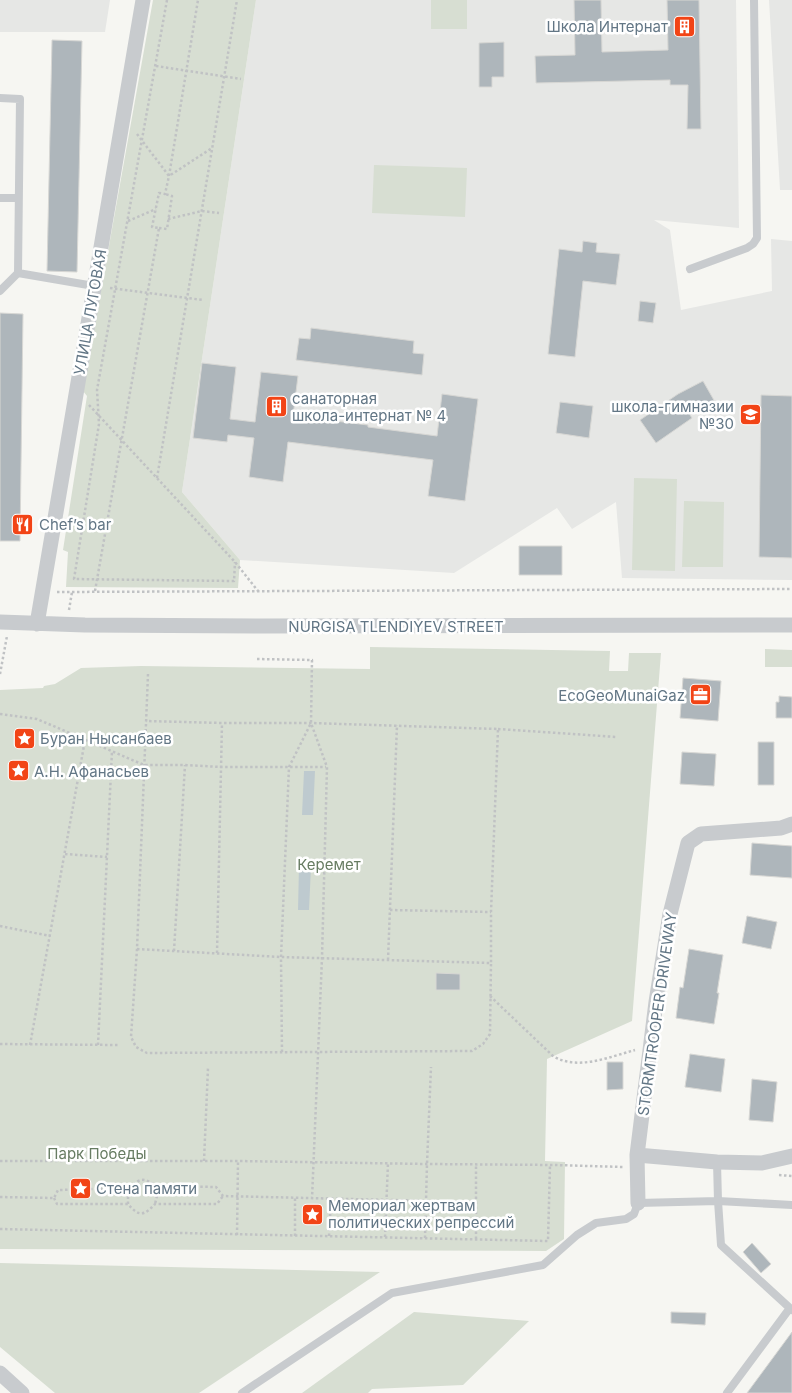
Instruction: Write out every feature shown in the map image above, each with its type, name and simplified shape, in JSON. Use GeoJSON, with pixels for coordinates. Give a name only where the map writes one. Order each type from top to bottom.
{"type":"FeatureCollection","features":[{"type":"Feature","properties":{"kind":"street","name":"УЛИЦА ЛУГОВАЯ"},"geometry":{"type":"LineString","coordinates":[[37,624],[76,391],[100,287],[143,0]]}},
{"type":"Feature","properties":{"kind":"street","name":"NURGISA TLENDIYEV STREET"},"geometry":{"type":"LineString","coordinates":[[5,622],[258,626],[792,625]]}},
{"type":"Feature","properties":{"kind":"street","name":"STORMTROOPER DRIVEWAY"},"geometry":{"type":"LineString","coordinates":[[638,1203],[637,1161],[656,1002],[672,905],[688,843],[701,834],[781,828],[792,824]]}},
{"type":"Feature","properties":{"kind":"street"},"geometry":{"type":"LineString","coordinates":[[637,1161],[762,1163],[792,1156]]}},
{"type":"Feature","properties":{"kind":"street"},"geometry":{"type":"LineString","coordinates":[[0,1373],[22,1393]]}},
{"type":"Feature","properties":{"kind":"lane"},"geometry":{"type":"LineString","coordinates":[[690,270],[747,248],[757,238],[754,0]]}},
{"type":"Feature","properties":{"kind":"lane"},"geometry":{"type":"LineString","coordinates":[[0,98],[20,99],[18,273],[0,291]]}},
{"type":"Feature","properties":{"kind":"lane"},"geometry":{"type":"LineString","coordinates":[[0,198],[18,198]]}},
{"type":"Feature","properties":{"kind":"lane"},"geometry":{"type":"LineString","coordinates":[[18,273],[100,287]]}},
{"type":"Feature","properties":{"kind":"lane"},"geometry":{"type":"LineString","coordinates":[[717,1162],[721,1245],[791,1309],[727,1393]]}},
{"type":"Feature","properties":{"kind":"lane"},"geometry":{"type":"LineString","coordinates":[[242,1393],[392,1293],[543,1265],[577,1234],[596,1223],[630,1217],[634,1214],[638,1203],[718,1201],[792,1205]]}},
{"type":"Feature","properties":{"kind":"path"},"geometry":{"type":"LineString","coordinates":[[167,0],[97,390],[99,424],[74,580],[234,581],[235,562]]}},
{"type":"Feature","properties":{"kind":"path"},"geometry":{"type":"LineString","coordinates":[[165,194],[198,0]]}},
{"type":"Feature","properties":{"kind":"path"},"geometry":{"type":"LineString","coordinates":[[157,478],[237,0]]}},
{"type":"Feature","properties":{"kind":"path"},"geometry":{"type":"LineString","coordinates":[[156,66],[241,79]]}},
{"type":"Feature","properties":{"kind":"path"},"geometry":{"type":"LineString","coordinates":[[134,131],[169,176]]}},
{"type":"Feature","properties":{"kind":"path"},"geometry":{"type":"LineString","coordinates":[[169,176],[213,147]]}},
{"type":"Feature","properties":{"kind":"path"},"geometry":{"type":"LineString","coordinates":[[159,194],[165,194],[172,196],[166,229],[152,227],[159,194]]}},
{"type":"Feature","properties":{"kind":"path"},"geometry":{"type":"LineString","coordinates":[[128,221],[156,209]]}},
{"type":"Feature","properties":{"kind":"path"},"geometry":{"type":"LineString","coordinates":[[168,219],[202,211],[219,213]]}},
{"type":"Feature","properties":{"kind":"path"},"geometry":{"type":"LineString","coordinates":[[95,591],[159,228]]}},
{"type":"Feature","properties":{"kind":"path"},"geometry":{"type":"LineString","coordinates":[[100,287],[203,300]]}},
{"type":"Feature","properties":{"kind":"path"},"geometry":{"type":"LineString","coordinates":[[76,391],[235,562],[258,591]]}},
{"type":"Feature","properties":{"kind":"path"},"geometry":{"type":"LineString","coordinates":[[42,592],[792,589]]}},
{"type":"Feature","properties":{"kind":"path"},"geometry":{"type":"LineString","coordinates":[[0,674],[5,622]]}},
{"type":"Feature","properties":{"kind":"path"},"geometry":{"type":"LineString","coordinates":[[257,659],[312,660],[310,722],[327,767],[315,1162],[312,1198]]}},
{"type":"Feature","properties":{"kind":"path"},"geometry":{"type":"LineString","coordinates":[[148,674],[137,949],[131,1037],[136,1047],[147,1053],[472,1051],[483,1044],[490,1034],[491,912],[498,729]]}},
{"type":"Feature","properties":{"kind":"path"},"geometry":{"type":"LineString","coordinates":[[0,714],[37,719],[144,765],[327,767]]}},
{"type":"Feature","properties":{"kind":"path"},"geometry":{"type":"LineString","coordinates":[[146,721],[222,724],[310,722],[498,729],[618,737]]}},
{"type":"Feature","properties":{"kind":"path"},"geometry":{"type":"LineString","coordinates":[[282,1052],[281,957],[289,767],[310,722]]}},
{"type":"Feature","properties":{"kind":"path"},"geometry":{"type":"LineString","coordinates":[[218,953],[222,724]]}},
{"type":"Feature","properties":{"kind":"path"},"geometry":{"type":"LineString","coordinates":[[388,960],[397,726]]}},
{"type":"Feature","properties":{"kind":"path"},"geometry":{"type":"LineString","coordinates":[[30,1045],[85,740]]}},
{"type":"Feature","properties":{"kind":"path"},"geometry":{"type":"LineString","coordinates":[[98,1045],[112,751]]}},
{"type":"Feature","properties":{"kind":"path"},"geometry":{"type":"LineString","coordinates":[[174,951],[184,765]]}},
{"type":"Feature","properties":{"kind":"path"},"geometry":{"type":"LineString","coordinates":[[65,854],[107,857]]}},
{"type":"Feature","properties":{"kind":"path"},"geometry":{"type":"LineString","coordinates":[[390,910],[491,912]]}},
{"type":"Feature","properties":{"kind":"path"},"geometry":{"type":"LineString","coordinates":[[0,926],[50,936]]}},
{"type":"Feature","properties":{"kind":"path"},"geometry":{"type":"LineString","coordinates":[[137,949],[281,957],[491,963]]}},
{"type":"Feature","properties":{"kind":"path"},"geometry":{"type":"LineString","coordinates":[[490,996],[559,1060],[572,1063],[595,1061],[651,1046]]}},
{"type":"Feature","properties":{"kind":"path"},"geometry":{"type":"LineString","coordinates":[[0,1044],[120,1045]]}},
{"type":"Feature","properties":{"kind":"path"},"geometry":{"type":"LineString","coordinates":[[425,1238],[431,1067]]}},
{"type":"Feature","properties":{"kind":"path"},"geometry":{"type":"LineString","coordinates":[[204,1161],[208,1068]]}},
{"type":"Feature","properties":{"kind":"path"},"geometry":{"type":"LineString","coordinates":[[0,1161],[238,1161],[550,1165],[637,1161]]}},
{"type":"Feature","properties":{"kind":"path"},"geometry":{"type":"LineString","coordinates":[[237,1234],[238,1161]]}},
{"type":"Feature","properties":{"kind":"path"},"geometry":{"type":"LineString","coordinates":[[385,1237],[388,1163]]}},
{"type":"Feature","properties":{"kind":"path"},"geometry":{"type":"LineString","coordinates":[[476,1164],[476,1239]]}},
{"type":"Feature","properties":{"kind":"path"},"geometry":{"type":"LineString","coordinates":[[0,1228],[548,1241],[550,1165]]}},
{"type":"Feature","properties":{"kind":"path"},"geometry":{"type":"LineString","coordinates":[[142,1180],[150,1181],[155,1186],[157,1196],[155,1204],[148,1213],[135,1212],[128,1204],[131,1188],[136,1182],[142,1180]]}},
{"type":"Feature","properties":{"kind":"path"},"geometry":{"type":"LineString","coordinates":[[155,1186],[216,1187],[223,1196],[238,1197],[476,1202]]}},
{"type":"Feature","properties":{"kind":"path"},"geometry":{"type":"LineString","coordinates":[[54,1198],[58,1190],[131,1188]]}},
{"type":"Feature","properties":{"kind":"path"},"geometry":{"type":"LineString","coordinates":[[0,1196],[54,1198]]}},
{"type":"Feature","properties":{"kind":"path"},"geometry":{"type":"LineString","coordinates":[[155,1204],[217,1204],[223,1196]]}},
{"type":"Feature","properties":{"kind":"path"},"geometry":{"type":"LineString","coordinates":[[54,1198],[57,1204],[128,1204]]}},
{"type":"Feature","properties":{"kind":"path"},"geometry":{"type":"LineString","coordinates":[[295,1236],[296,1198]]}},
{"type":"Feature","properties":{"kind":"path"},"geometry":{"type":"LineString","coordinates":[[329,1236],[331,1199]]}},
{"type":"Feature","properties":{"kind":"shaded area"},"geometry":{"type":"Polygon","coordinates":[[[0,0],[110,0],[105,32],[0,32],[0,0]]]}},
{"type":"Feature","properties":{"kind":"shaded area"},"geometry":{"type":"Polygon","coordinates":[[[256,0],[736,0],[739,228],[654,220],[670,230],[681,310],[772,291],[771,239],[792,241],[792,580],[622,578],[616,502],[572,529],[557,508],[454,573],[240,560],[182,492],[256,0]]]}},
{"type":"Feature","properties":{"kind":"shaded area"},"geometry":{"type":"Polygon","coordinates":[[[769,0],[792,0],[792,190],[780,190],[769,0]]]}},
{"type":"Feature","properties":{"kind":"shaded area"},"geometry":{"type":"Polygon","coordinates":[[[304,771],[315,771],[313,815],[302,815],[304,771]]]}},
{"type":"Feature","properties":{"kind":"shaded area"},"geometry":{"type":"Polygon","coordinates":[[[299,866],[311,867],[309,910],[298,910],[299,866]]]}},
{"type":"Feature","properties":{"kind":"green space"},"geometry":{"type":"Polygon","coordinates":[[[153,0],[256,0],[182,492],[240,560],[238,588],[66,587],[68,552],[63,550],[87,396],[83,391],[153,0]]]}},
{"type":"Feature","properties":{"kind":"green space"},"geometry":{"type":"Polygon","coordinates":[[[431,0],[467,0],[467,29],[431,29],[431,0]]]}},
{"type":"Feature","properties":{"kind":"green space"},"geometry":{"type":"Polygon","coordinates":[[[374,165],[467,168],[465,217],[372,213],[374,165]]]}},
{"type":"Feature","properties":{"kind":"green space"},"geometry":{"type":"Polygon","coordinates":[[[634,478],[677,479],[675,571],[632,570],[634,478]]]}},
{"type":"Feature","properties":{"kind":"green space"},"geometry":{"type":"Polygon","coordinates":[[[684,501],[724,502],[723,567],[682,567],[684,501]]]}},
{"type":"Feature","properties":{"kind":"green space"},"geometry":{"type":"Polygon","coordinates":[[[370,647],[610,651],[609,671],[628,671],[629,653],[661,653],[632,1021],[547,1059],[545,1161],[565,1162],[564,1239],[546,1251],[0,1249],[0,690],[43,688],[44,686],[55,684],[81,668],[141,666],[370,669],[370,647]]]}},
{"type":"Feature","properties":{"kind":"green space"},"geometry":{"type":"Polygon","coordinates":[[[765,649],[792,650],[792,667],[765,667],[765,649]]]}},
{"type":"Feature","properties":{"kind":"green space"},"geometry":{"type":"Polygon","coordinates":[[[0,1263],[380,1272],[199,1393],[55,1393],[0,1347],[0,1263]]]}},
{"type":"Feature","properties":{"kind":"green space"},"geometry":{"type":"Polygon","coordinates":[[[414,1312],[529,1321],[463,1385],[372,1389],[368,1393],[302,1393],[414,1312]]]}},
{"type":"Feature","properties":{"kind":"building","name":"Школа Интернат"},"geometry":{"type":"Polygon","coordinates":[[[574,0],[601,0],[602,52],[668,50],[667,0],[699,0],[701,129],[687,129],[688,85],[670,85],[670,80],[536,83],[535,56],[575,55],[574,0]]]}},
{"type":"Feature","properties":{"kind":"building"},"geometry":{"type":"Polygon","coordinates":[[[52,40],[82,41],[77,272],[47,271],[52,40]]]}},
{"type":"Feature","properties":{"kind":"building"},"geometry":{"type":"Polygon","coordinates":[[[504,42],[504,77],[492,77],[492,87],[479,87],[479,43],[504,42]]]}},
{"type":"Feature","properties":{"kind":"building"},"geometry":{"type":"Polygon","coordinates":[[[583,241],[597,243],[596,252],[620,254],[616,285],[583,281],[575,357],[548,354],[559,249],[582,252],[583,241]]]}},
{"type":"Feature","properties":{"kind":"building"},"geometry":{"type":"Polygon","coordinates":[[[640,301],[656,303],[653,323],[638,321],[640,301]]]}},
{"type":"Feature","properties":{"kind":"building"},"geometry":{"type":"Polygon","coordinates":[[[0,313],[23,314],[20,541],[0,541],[0,313]]]}},
{"type":"Feature","properties":{"kind":"building"},"geometry":{"type":"Polygon","coordinates":[[[311,328],[414,341],[413,353],[424,354],[422,375],[296,360],[299,338],[310,339],[311,328]]]}},
{"type":"Feature","properties":{"kind":"building","name":"санаторная школа-интернат № 4"},"geometry":{"type":"Polygon","coordinates":[[[202,363],[236,367],[230,419],[255,422],[261,372],[298,376],[293,416],[437,436],[442,394],[478,399],[465,501],[428,496],[433,460],[288,442],[283,482],[249,477],[254,438],[228,435],[227,442],[193,438],[202,363]]]}},
{"type":"Feature","properties":{"kind":"building"},"geometry":{"type":"Polygon","coordinates":[[[703,381],[715,402],[690,415],[692,418],[656,443],[640,420],[678,394],[703,381]]]}},
{"type":"Feature","properties":{"kind":"building","name":"школа-гимназии №30"},"geometry":{"type":"Polygon","coordinates":[[[761,395],[792,396],[792,558],[759,557],[761,395]]]}},
{"type":"Feature","properties":{"kind":"building"},"geometry":{"type":"Polygon","coordinates":[[[560,402],[593,406],[589,438],[556,433],[560,402]]]}},
{"type":"Feature","properties":{"kind":"building"},"geometry":{"type":"Polygon","coordinates":[[[519,546],[562,546],[562,575],[519,575],[519,546]]]}},
{"type":"Feature","properties":{"kind":"building"},"geometry":{"type":"Polygon","coordinates":[[[683,678],[721,681],[718,721],[680,718],[683,678]]]}},
{"type":"Feature","properties":{"kind":"building"},"geometry":{"type":"Polygon","coordinates":[[[779,696],[792,697],[792,718],[776,718],[776,702],[779,702],[779,696]]]}},
{"type":"Feature","properties":{"kind":"building"},"geometry":{"type":"Polygon","coordinates":[[[758,742],[774,742],[774,785],[758,785],[758,742]]]}},
{"type":"Feature","properties":{"kind":"building"},"geometry":{"type":"Polygon","coordinates":[[[682,752],[716,754],[714,786],[680,784],[682,752]]]}},
{"type":"Feature","properties":{"kind":"building"},"geometry":{"type":"Polygon","coordinates":[[[752,843],[792,846],[792,878],[750,875],[752,843]]]}},
{"type":"Feature","properties":{"kind":"building"},"geometry":{"type":"Polygon","coordinates":[[[747,916],[777,922],[771,949],[742,943],[747,916]]]}},
{"type":"Feature","properties":{"kind":"building"},"geometry":{"type":"Polygon","coordinates":[[[689,949],[723,955],[714,1024],[676,1018],[680,987],[683,988],[689,949]]]}},
{"type":"Feature","properties":{"kind":"building"},"geometry":{"type":"Polygon","coordinates":[[[436,973],[460,974],[460,990],[436,990],[436,973]]]}},
{"type":"Feature","properties":{"kind":"building"},"geometry":{"type":"Polygon","coordinates":[[[690,1054],[725,1059],[721,1092],[685,1087],[690,1054]]]}},
{"type":"Feature","properties":{"kind":"building"},"geometry":{"type":"Polygon","coordinates":[[[607,1062],[623,1062],[623,1089],[607,1090],[607,1062]]]}},
{"type":"Feature","properties":{"kind":"building"},"geometry":{"type":"Polygon","coordinates":[[[752,1079],[777,1082],[773,1122],[749,1120],[752,1079]]]}},
{"type":"Feature","properties":{"kind":"building"},"geometry":{"type":"Polygon","coordinates":[[[752,1243],[771,1264],[761,1273],[743,1252],[752,1243]]]}},
{"type":"Feature","properties":{"kind":"building"},"geometry":{"type":"Polygon","coordinates":[[[671,1312],[706,1313],[705,1325],[671,1323],[671,1312]]]}},
{"type":"Feature","properties":{"kind":"building"},"geometry":{"type":"Polygon","coordinates":[[[792,1332],[792,1393],[747,1393],[792,1332]]]}},
{"type":"Feature","properties":{"kind":"place","name":"Школа Интернат"},"geometry":{"type":"Point","coordinates":[684,26]}},
{"type":"Feature","properties":{"kind":"place","name":"санаторная школа-интернат № 4"},"geometry":{"type":"Point","coordinates":[276,407]}},
{"type":"Feature","properties":{"kind":"place","name":"школа-гимназии №30"},"geometry":{"type":"Point","coordinates":[750,415]}},
{"type":"Feature","properties":{"kind":"place","name":"Chef’s bar"},"geometry":{"type":"Point","coordinates":[23,524]}},
{"type":"Feature","properties":{"kind":"place","name":"EcoGeoMunaiGaz"},"geometry":{"type":"Point","coordinates":[701,695]}},
{"type":"Feature","properties":{"kind":"place","name":"Буран Нысанбаев"},"geometry":{"type":"Point","coordinates":[24,738]}},
{"type":"Feature","properties":{"kind":"place","name":"А.Н. Афанасьев"},"geometry":{"type":"Point","coordinates":[18,771]}},
{"type":"Feature","properties":{"kind":"place","name":"Стена памяти"},"geometry":{"type":"Point","coordinates":[80,1188]}},
{"type":"Feature","properties":{"kind":"place","name":"Мемориал жертвам политических репрессий"},"geometry":{"type":"Point","coordinates":[312,1214]}},
{"type":"Feature","properties":{"kind":"park label","name":"Керемет"},"geometry":{"type":"Point","coordinates":[329,864]}},
{"type":"Feature","properties":{"kind":"park label","name":"Парк Победы"},"geometry":{"type":"Point","coordinates":[97,1153]}}]}
